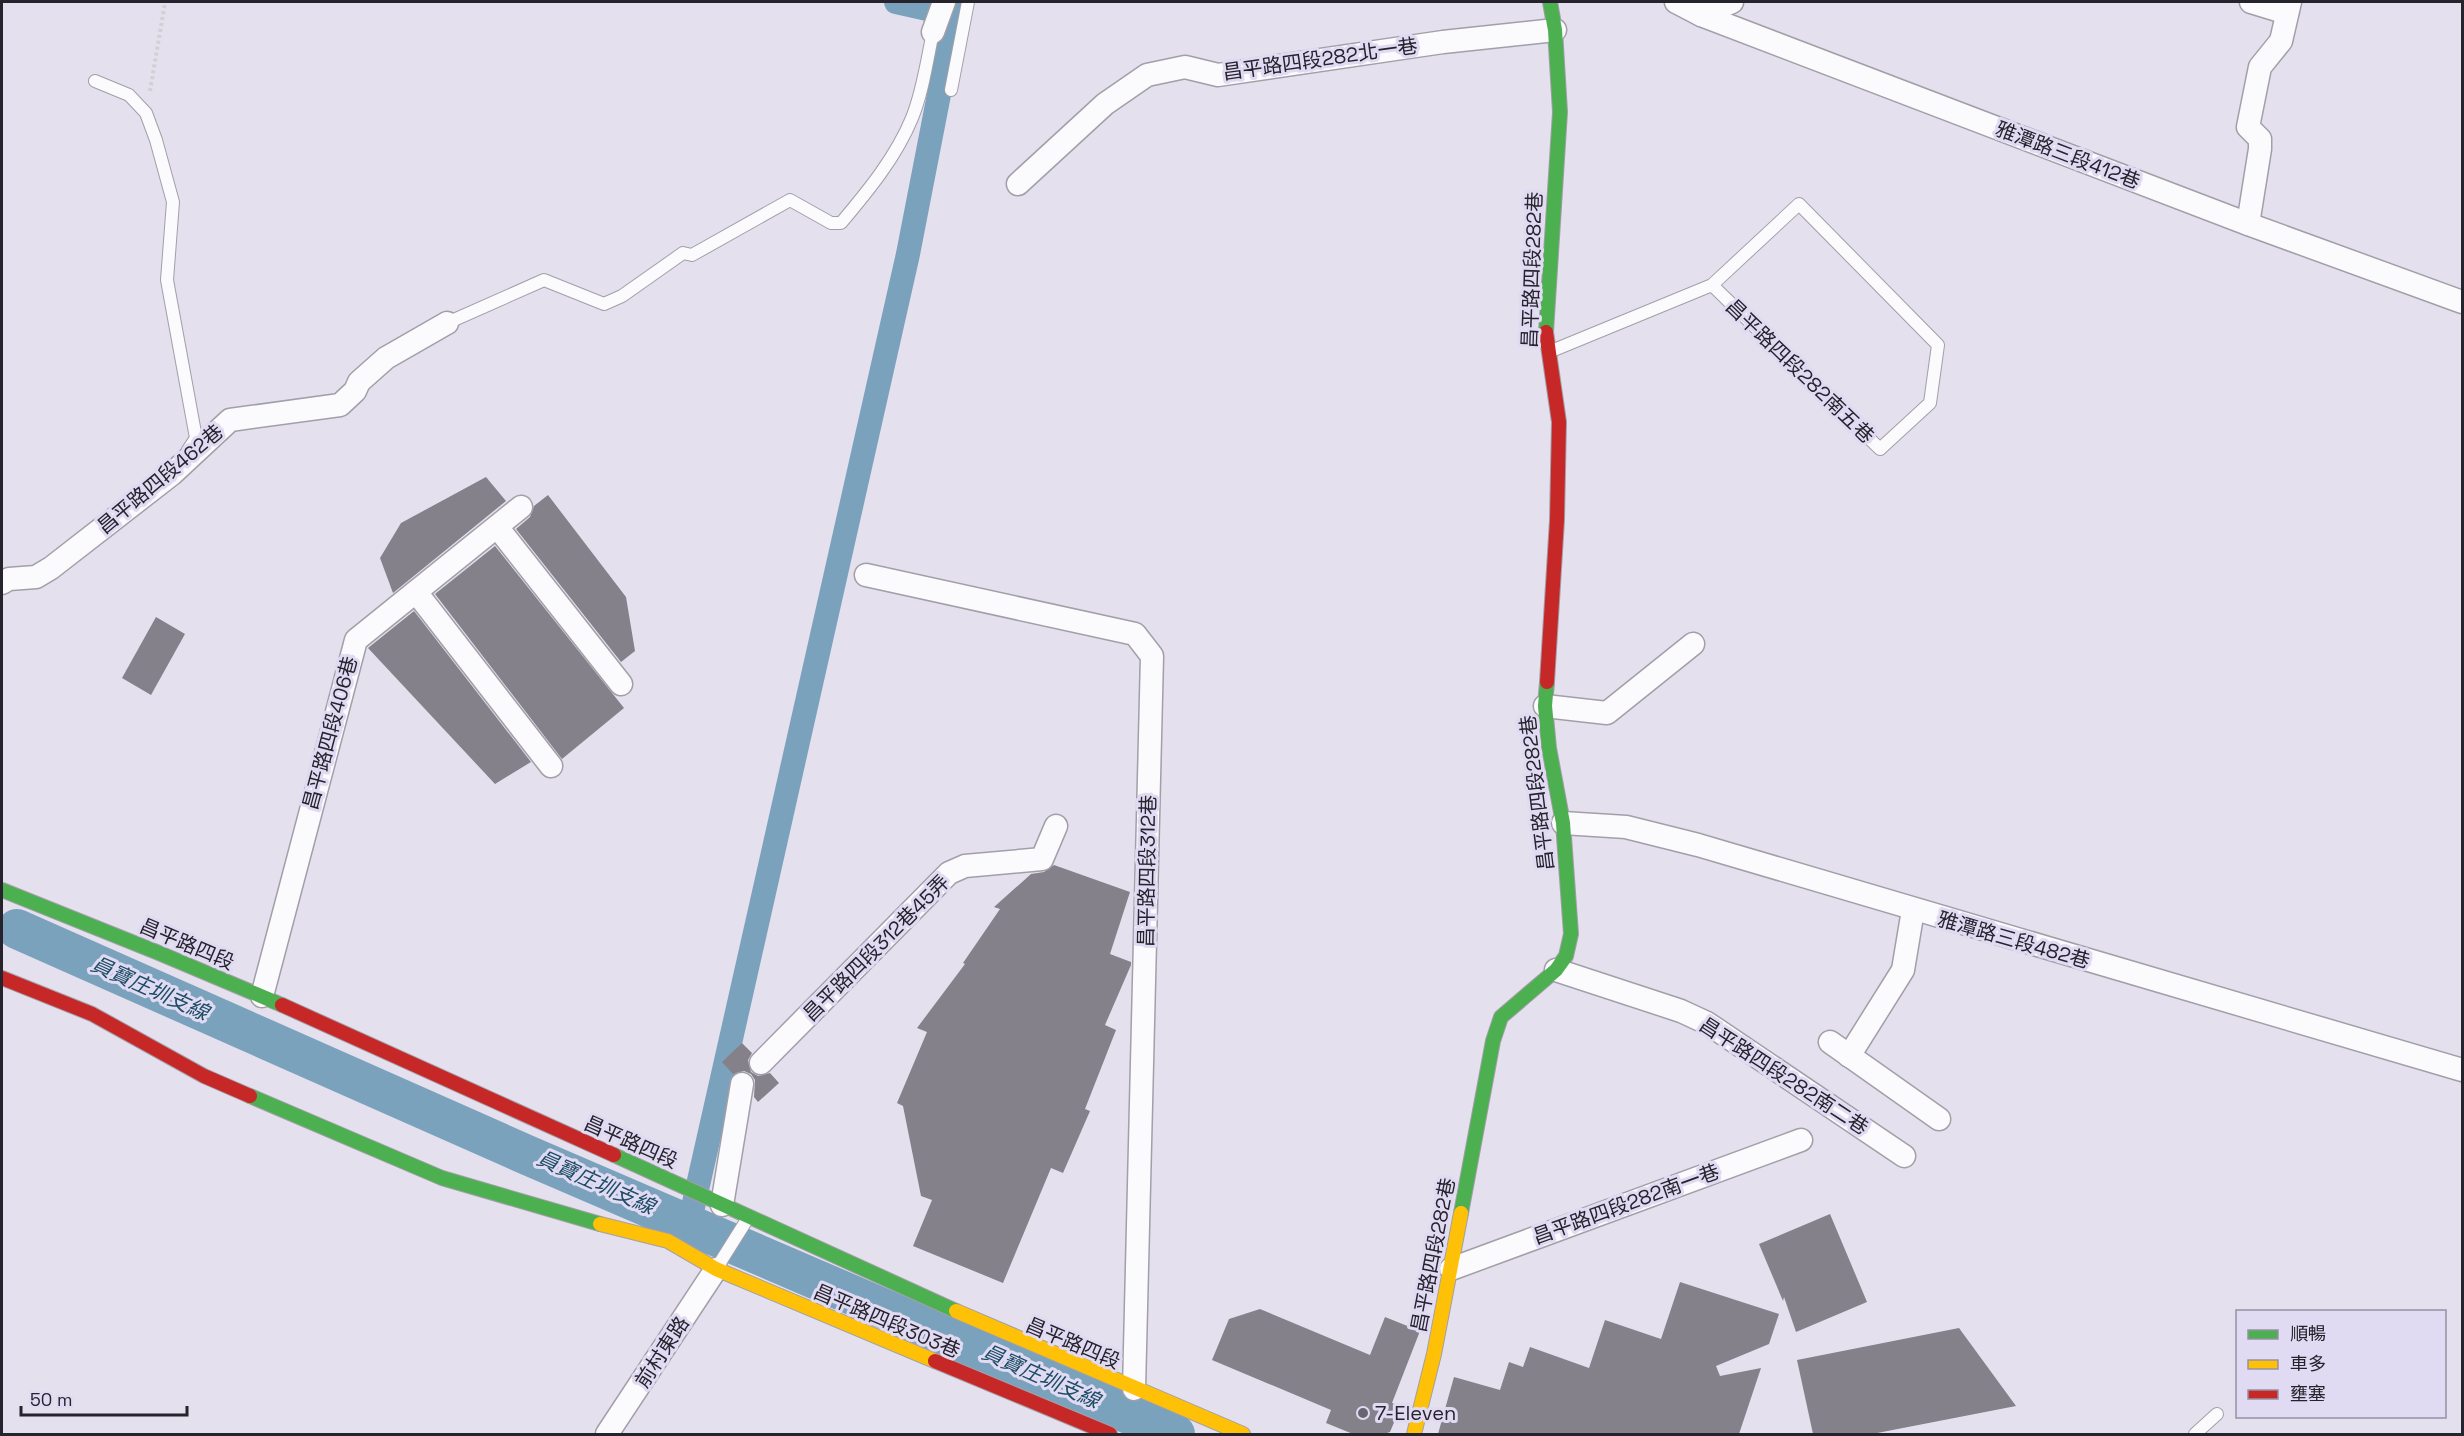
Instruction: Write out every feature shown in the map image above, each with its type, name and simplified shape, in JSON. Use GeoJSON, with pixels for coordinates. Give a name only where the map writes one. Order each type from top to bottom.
{"type":"FeatureCollection","features":[{"type":"Feature","properties":{"kind":"street"},"geometry":{"type":"LineString","coordinates":[[933,32],[944,2]]}},
{"type":"Feature","properties":{"kind":"street","name":"昌平路四段282巷"},"geometry":{"type":"LineString","coordinates":[[1413,1434],[1434,1354],[1493,1041],[1501,1017],[1556,970],[1566,956],[1571,934],[1563,823],[1549,748],[1545,706],[1557,520],[1559,422],[1546,326],[1560,112],[1555,30],[1550,2]]}},
{"type":"Feature","properties":{"kind":"street","name":"雅潭路三段412巷"},"geometry":{"type":"LineString","coordinates":[[1676,2],[1701,15],[2248,224],[2463,302]]}},
{"type":"Feature","properties":{"kind":"street"},"geometry":{"type":"LineString","coordinates":[[1701,15],[1731,2]]}},
{"type":"Feature","properties":{"kind":"street"},"geometry":{"type":"LineString","coordinates":[[2248,224],[2260,139],[2248,127],[2260,67],[2281,41],[2289,7],[2251,2]]}},
{"type":"Feature","properties":{"kind":"street","name":"昌平路四段282北一巷"},"geometry":{"type":"LineString","coordinates":[[1018,184],[1105,105],[1147,75],[1185,67],[1218,75],[1443,42],[1555,30]]}},
{"type":"Feature","properties":{"kind":"street","name":"昌平路四段462巷"},"geometry":{"type":"LineString","coordinates":[[2,583],[9,579],[36,577],[51,568],[172,474],[230,420],[340,405],[355,391],[358,382],[386,358],[447,323]]}},
{"type":"Feature","properties":{"kind":"street","name":"昌平路四段406巷"},"geometry":{"type":"LineString","coordinates":[[262,996],[356,640],[498,528],[521,507]]}},
{"type":"Feature","properties":{"kind":"street"},"geometry":{"type":"LineString","coordinates":[[498,528],[621,684]]}},
{"type":"Feature","properties":{"kind":"street","name":"昌平路四段312巷"},"geometry":{"type":"LineString","coordinates":[[866,575],[1135,634],[1152,656],[1134,1389]]}},
{"type":"Feature","properties":{"kind":"street"},"geometry":{"type":"LineString","coordinates":[[416,592],[551,766]]}},
{"type":"Feature","properties":{"kind":"street"},"geometry":{"type":"LineString","coordinates":[[1545,706],[1606,713],[1693,644]]}},
{"type":"Feature","properties":{"kind":"street","name":"雅潭路三段482巷"},"geometry":{"type":"LineString","coordinates":[[1563,823],[1626,827],[1698,845],[2463,1070]]}},
{"type":"Feature","properties":{"kind":"street","name":"昌平路四段312巷45弄"},"geometry":{"type":"LineString","coordinates":[[761,1063],[949,873],[965,866],[1042,859],[1056,826]]}},
{"type":"Feature","properties":{"kind":"street","name":"昌平路四段"},"geometry":{"type":"LineString","coordinates":[[2,890],[262,996],[1041,1351],[1243,1434]]}},
{"type":"Feature","properties":{"kind":"street"},"geometry":{"type":"LineString","coordinates":[[1849,1056],[1904,970],[1913,910]]}},
{"type":"Feature","properties":{"kind":"street","name":"昌平路四段282南二巷"},"geometry":{"type":"LineString","coordinates":[[1556,970],[1681,1011],[1707,1023],[1904,1156]]}},
{"type":"Feature","properties":{"kind":"street","name":"昌平路四段303巷"},"geometry":{"type":"LineString","coordinates":[[2,978],[92,1014],[204,1076],[442,1178],[482,1188],[565,1215],[669,1241],[716,1269],[1110,1434]]}},
{"type":"Feature","properties":{"kind":"street"},"geometry":{"type":"LineString","coordinates":[[1830,1042],[1939,1119]]}},
{"type":"Feature","properties":{"kind":"street"},"geometry":{"type":"LineString","coordinates":[[722,1205],[742,1084]]}},
{"type":"Feature","properties":{"kind":"street","name":"昌平路四段282南一巷"},"geometry":{"type":"LineString","coordinates":[[1451,1269],[1801,1140]]}},
{"type":"Feature","properties":{"kind":"street","name":"前村東路"},"geometry":{"type":"LineString","coordinates":[[607,1434],[716,1269]]}},
{"type":"Feature","properties":{"kind":"lane"},"geometry":{"type":"LineString","coordinates":[[951,90],[968,2]]}},
{"type":"Feature","properties":{"kind":"lane"},"geometry":{"type":"LineString","coordinates":[[447,323],[544,280],[604,304],[622,296],[683,253],[692,255],[790,200],[831,223],[841,222],[879,177],[911,121],[918,102],[933,32]]}},
{"type":"Feature","properties":{"kind":"lane"},"geometry":{"type":"LineString","coordinates":[[95,81],[129,95],[146,113],[173,202],[167,280],[182,350],[196,438],[172,474]]}},
{"type":"Feature","properties":{"kind":"lane","name":"昌平路四段282南五巷"},"geometry":{"type":"LineString","coordinates":[[1548,352],[1712,285],[1799,204],[1938,345],[1930,403],[1880,449],[1712,285]]}},
{"type":"Feature","properties":{"kind":"lane"},"geometry":{"type":"LineString","coordinates":[[716,1269],[748,1217]]}},
{"type":"Feature","properties":{"kind":"lane"},"geometry":{"type":"LineString","coordinates":[[2195,1434],[2217,1414]]}},
{"type":"Feature","properties":{"kind":"path"},"geometry":{"type":"LineString","coordinates":[[146,113],[165,3]]}},
{"type":"Feature","properties":{"kind":"building"},"geometry":{"type":"Polygon","coordinates":[[[486,477],[506,501],[393,593],[380,558],[401,523],[486,477]]]}},
{"type":"Feature","properties":{"kind":"building"},"geometry":{"type":"Polygon","coordinates":[[[548,495],[626,597],[635,651],[621,662],[516,529],[530,517],[534,506],[548,495]]]}},
{"type":"Feature","properties":{"kind":"building"},"geometry":{"type":"Polygon","coordinates":[[[495,546],[624,708],[562,759],[435,594],[495,546]]]}},
{"type":"Feature","properties":{"kind":"building"},"geometry":{"type":"Polygon","coordinates":[[[414,611],[531,762],[495,784],[368,648],[414,611]]]}},
{"type":"Feature","properties":{"kind":"building"},"geometry":{"type":"Polygon","coordinates":[[[156,617],[185,634],[151,695],[122,678],[156,617]]]}},
{"type":"Feature","properties":{"kind":"building"},"geometry":{"type":"Polygon","coordinates":[[[1054,865],[1130,892],[1110,954],[1131,962],[1131,965],[1105,1025],[1116,1030],[1085,1109],[1090,1111],[1063,1173],[1051,1168],[1003,1283],[913,1246],[932,1200],[921,1196],[903,1106],[897,1103],[927,1032],[917,1028],[965,964],[963,963],[1000,909],[994,907],[1031,874],[1044,872],[1054,865]]]}},
{"type":"Feature","properties":{"kind":"building"},"geometry":{"type":"Polygon","coordinates":[[[742,1043],[752,1053],[748,1060],[751,1072],[758,1076],[770,1073],[779,1083],[758,1102],[754,1097],[755,1080],[751,1074],[744,1071],[733,1074],[722,1062],[742,1043]]]}},
{"type":"Feature","properties":{"kind":"building"},"geometry":{"type":"Polygon","coordinates":[[[1830,1214],[1867,1302],[1796,1332],[1784,1297],[1783,1301],[1759,1244],[1830,1214]]]}},
{"type":"Feature","properties":{"kind":"building"},"geometry":{"type":"Polygon","coordinates":[[[1680,1282],[1779,1314],[1769,1344],[1716,1366],[1720,1376],[1761,1368],[1739,1434],[1438,1434],[1454,1377],[1500,1390],[1509,1362],[1523,1367],[1530,1347],[1589,1368],[1605,1320],[1661,1339],[1680,1282]]]}},
{"type":"Feature","properties":{"kind":"building"},"geometry":{"type":"Polygon","coordinates":[[[1260,1309],[1370,1355],[1385,1317],[1420,1331],[1392,1403],[1401,1406],[1390,1432],[1353,1434],[1326,1423],[1331,1410],[1212,1360],[1229,1319],[1260,1309]]]}},
{"type":"Feature","properties":{"kind":"building"},"geometry":{"type":"Polygon","coordinates":[[[1959,1328],[2016,1406],[1872,1434],[1813,1434],[1797,1360],[1959,1328]]]}},
{"type":"Feature","properties":{"kind":"waterway"},"geometry":{"type":"LineString","coordinates":[[896,2],[954,15]]}},
{"type":"Feature","properties":{"kind":"waterway"},"geometry":{"type":"LineString","coordinates":[[689,1225],[908,254],[957,2]]}},
{"type":"Feature","properties":{"kind":"waterway","name":"員寶庄圳支線"},"geometry":{"type":"LineString","coordinates":[[17,929],[527,1155],[1175,1434]]}},
{"type":"Feature","properties":{"kind":"traffic: fast"},"geometry":{"type":"LineString","coordinates":[[1546,332],[1560,112],[1555,30],[1550,2]]}},
{"type":"Feature","properties":{"kind":"traffic: fast"},"geometry":{"type":"LineString","coordinates":[[1461,1213],[1493,1041],[1501,1017],[1556,970],[1566,956],[1571,934],[1563,823],[1549,748],[1545,706],[1547,682]]}},
{"type":"Feature","properties":{"kind":"traffic: fast"},"geometry":{"type":"LineString","coordinates":[[2,890],[282,1005]]}},
{"type":"Feature","properties":{"kind":"traffic: fast"},"geometry":{"type":"LineString","coordinates":[[250,1096],[442,1178],[600,1224]]}},
{"type":"Feature","properties":{"kind":"traffic: fast"},"geometry":{"type":"LineString","coordinates":[[614,1155],[956,1311]]}},
{"type":"Feature","properties":{"kind":"traffic: slow"},"geometry":{"type":"LineString","coordinates":[[1414,1434],[1434,1354],[1461,1213]]}},
{"type":"Feature","properties":{"kind":"traffic: slow"},"geometry":{"type":"LineString","coordinates":[[600,1224],[668,1241],[716,1269],[935,1361]]}},
{"type":"Feature","properties":{"kind":"traffic: slow"},"geometry":{"type":"LineString","coordinates":[[956,1311],[1243,1434]]}},
{"type":"Feature","properties":{"kind":"traffic: jam"},"geometry":{"type":"LineString","coordinates":[[1546,332],[1559,422],[1557,520],[1547,682]]}},
{"type":"Feature","properties":{"kind":"traffic: jam"},"geometry":{"type":"LineString","coordinates":[[2,978],[92,1014],[204,1076],[250,1096]]}},
{"type":"Feature","properties":{"kind":"traffic: jam"},"geometry":{"type":"LineString","coordinates":[[282,1005],[614,1155]]}},
{"type":"Feature","properties":{"kind":"traffic: jam"},"geometry":{"type":"LineString","coordinates":[[935,1361],[1110,1434]]}},
{"type":"Feature","properties":{"kind":"place","name":"7-Eleven"},"geometry":{"type":"Point","coordinates":[1363,1413]}}]}
